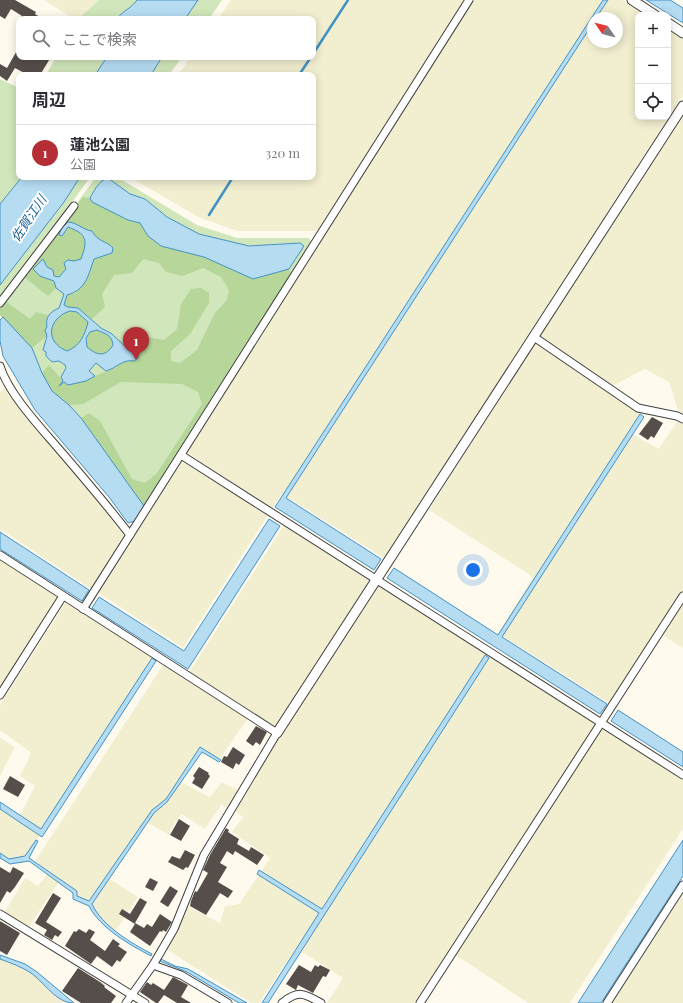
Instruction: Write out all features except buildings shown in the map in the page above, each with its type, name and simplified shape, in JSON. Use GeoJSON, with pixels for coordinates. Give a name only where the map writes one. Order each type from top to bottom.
{"type":"FeatureCollection","features":[{"type":"Feature","properties":{"kind":"street"},"geometry":{"type":"LineString","coordinates":[[83,608],[469,0]]}},
{"type":"Feature","properties":{"kind":"street"},"geometry":{"type":"LineString","coordinates":[[632,0],[650,12]]}},
{"type":"Feature","properties":{"kind":"street"},"geometry":{"type":"LineString","coordinates":[[671,25],[683,33]]}},
{"type":"Feature","properties":{"kind":"street"},"geometry":{"type":"LineString","coordinates":[[126,1003],[153,965],[174,929],[204,855],[277,733],[378,580],[683,106]]}},
{"type":"Feature","properties":{"kind":"street"},"geometry":{"type":"LineString","coordinates":[[0,303],[74,206]]}},
{"type":"Feature","properties":{"kind":"street"},"geometry":{"type":"LineString","coordinates":[[534,337],[638,408],[677,416],[683,419]]}},
{"type":"Feature","properties":{"kind":"street"},"geometry":{"type":"LineString","coordinates":[[0,366],[10,386],[31,417],[109,508],[130,536]]}},
{"type":"Feature","properties":{"kind":"street"},"geometry":{"type":"LineString","coordinates":[[181,455],[683,775]]}},
{"type":"Feature","properties":{"kind":"street"},"geometry":{"type":"LineString","coordinates":[[0,555],[277,733]]}},
{"type":"Feature","properties":{"kind":"street"},"geometry":{"type":"LineString","coordinates":[[0,695],[63,596]]}},
{"type":"Feature","properties":{"kind":"street"},"geometry":{"type":"LineString","coordinates":[[420,1003],[683,596]]}},
{"type":"Feature","properties":{"kind":"street"},"geometry":{"type":"LineString","coordinates":[[607,1003],[683,885]]}},
{"type":"Feature","properties":{"kind":"street"},"geometry":{"type":"LineString","coordinates":[[0,914],[144,1003]]}},
{"type":"Feature","properties":{"kind":"street"},"geometry":{"type":"LineString","coordinates":[[153,965],[181,975],[228,1003]]}},
{"type":"Feature","properties":{"kind":"street"},"geometry":{"type":"LineString","coordinates":[[282,1003],[292,996],[299,994],[321,1003]]}},
{"type":"Feature","properties":{"kind":"shaded area"},"geometry":{"type":"Polygon","coordinates":[[[44,0],[99,0],[81,16],[69,16],[44,0]]]}},
{"type":"Feature","properties":{"kind":"shaded area"},"geometry":{"type":"Polygon","coordinates":[[[231,0],[464,0],[317,231],[237,231],[198,217],[135,180],[316,180],[316,72],[180,72],[189,60],[316,60],[316,16],[220,16],[231,0]]]}},
{"type":"Feature","properties":{"kind":"shaded area"},"geometry":{"type":"Polygon","coordinates":[[[474,0],[622,0],[640,12],[635,12],[635,120],[667,120],[384,558],[282,494],[272,508],[186,452],[474,0]]]}},
{"type":"Feature","properties":{"kind":"shaded area"},"geometry":{"type":"Polygon","coordinates":[[[671,32],[683,39],[683,95],[671,114],[671,32]]]}},
{"type":"Feature","properties":{"kind":"shaded area"},"geometry":{"type":"Polygon","coordinates":[[[683,115],[683,416],[679,414],[669,382],[645,369],[612,386],[538,338],[683,115]]]}},
{"type":"Feature","properties":{"kind":"shaded area"},"geometry":{"type":"Polygon","coordinates":[[[536,342],[643,414],[632,434],[659,449],[678,420],[683,423],[683,591],[610,704],[498,633],[533,577],[429,510],[536,342]]]}},
{"type":"Feature","properties":{"kind":"shaded area"},"geometry":{"type":"Polygon","coordinates":[[[6,385],[105,508],[125,536],[91,589],[0,529],[0,392],[6,385]]]}},
{"type":"Feature","properties":{"kind":"shaded area"},"geometry":{"type":"Polygon","coordinates":[[[181,461],[268,515],[183,648],[99,593],[181,461]]]}},
{"type":"Feature","properties":{"kind":"shaded area"},"geometry":{"type":"Polygon","coordinates":[[[284,525],[370,580],[275,727],[189,672],[284,525]]]}},
{"type":"Feature","properties":{"kind":"shaded area"},"geometry":{"type":"Polygon","coordinates":[[[0,559],[60,597],[0,689],[0,559]]]}},
{"type":"Feature","properties":{"kind":"shaded area"},"geometry":{"type":"Polygon","coordinates":[[[380,585],[597,724],[417,1003],[327,1003],[343,978],[296,948],[259,1003],[251,1003],[166,949],[187,906],[220,923],[225,906],[239,904],[270,858],[232,832],[243,817],[234,810],[279,737],[380,585]]]}},
{"type":"Feature","properties":{"kind":"shaded area"},"geometry":{"type":"Polygon","coordinates":[[[66,602],[155,657],[42,832],[27,858],[12,863],[0,855],[0,806],[19,817],[35,786],[20,776],[30,756],[30,752],[0,730],[0,705],[66,602]]]}},
{"type":"Feature","properties":{"kind":"shaded area"},"geometry":{"type":"Polygon","coordinates":[[[683,602],[683,648],[662,635],[683,602]]]}},
{"type":"Feature","properties":{"kind":"shaded area"},"geometry":{"type":"Polygon","coordinates":[[[163,665],[249,717],[219,760],[202,750],[181,782],[210,797],[222,782],[238,790],[228,808],[221,805],[205,829],[181,814],[168,834],[146,822],[108,878],[138,897],[115,932],[93,912],[90,903],[74,898],[75,891],[60,880],[28,928],[4,913],[25,878],[38,886],[48,873],[34,863],[163,665]]]}},
{"type":"Feature","properties":{"kind":"shaded area"},"geometry":{"type":"Polygon","coordinates":[[[602,728],[683,779],[683,829],[570,1003],[528,1003],[454,954],[602,728]]]}},
{"type":"Feature","properties":{"kind":"shaded area"},"geometry":{"type":"Polygon","coordinates":[[[0,738],[15,747],[0,776],[0,738]]]}},
{"type":"Feature","properties":{"kind":"shaded area"},"geometry":{"type":"Polygon","coordinates":[[[683,890],[683,1003],[609,1003],[683,890]]]}},
{"type":"Feature","properties":{"kind":"shaded area"},"geometry":{"type":"Polygon","coordinates":[[[0,957],[24,965],[71,1003],[0,1003],[0,957]]]}},
{"type":"Feature","properties":{"kind":"green space"},"geometry":{"type":"Polygon","coordinates":[[[99,0],[137,0],[120,16],[81,16],[99,0]]]}},
{"type":"Feature","properties":{"kind":"green space"},"geometry":{"type":"Polygon","coordinates":[[[198,0],[222,0],[211,16],[187,16],[198,0]]]}},
{"type":"Feature","properties":{"kind":"green space"},"geometry":{"type":"Polygon","coordinates":[[[54,60],[105,60],[97,72],[48,72],[54,60]]]}},
{"type":"Feature","properties":{"kind":"green space"},"geometry":{"type":"Polygon","coordinates":[[[160,60],[180,60],[171,72],[153,72],[160,60]]]}},
{"type":"Feature","properties":{"kind":"green space"},"geometry":{"type":"Polygon","coordinates":[[[0,79],[16,87],[16,180],[20,180],[0,204],[0,79]]]}},
{"type":"Feature","properties":{"kind":"green space"},"geometry":{"type":"Polygon","coordinates":[[[78,180],[88,180],[51,232],[0,298],[0,285],[64,202],[78,180]]]}},
{"type":"Feature","properties":{"kind":"green space"},"geometry":{"type":"Polygon","coordinates":[[[94,180],[104,180],[99,183],[90,198],[204,257],[300,243],[249,246],[199,234],[167,217],[145,199],[130,194],[111,180],[122,180],[197,225],[237,238],[309,238],[311,242],[144,506],[81,418],[69,405],[52,391],[0,315],[0,307],[94,180]]]}},
{"type":"Feature","properties":{"kind":"green space"},"geometry":{"type":"Polygon","coordinates":[[[83,197],[90,198],[93,202],[128,220],[140,223],[148,236],[161,246],[204,257],[253,279],[289,269],[291,274],[144,506],[81,418],[89,413],[100,421],[132,479],[145,483],[157,473],[202,404],[198,392],[182,384],[121,382],[83,404],[69,405],[52,391],[42,373],[49,365],[63,381],[59,385],[64,382],[68,385],[86,381],[115,368],[119,363],[137,358],[147,337],[164,340],[177,329],[181,304],[191,289],[201,288],[209,293],[209,303],[190,334],[171,351],[171,361],[180,363],[197,350],[215,313],[227,300],[229,290],[221,277],[203,268],[182,276],[166,272],[159,263],[143,259],[132,273],[114,275],[102,294],[105,307],[92,319],[78,308],[64,305],[67,295],[76,293],[94,259],[112,253],[107,243],[96,239],[92,231],[68,222],[61,228],[59,235],[62,236],[68,227],[75,230],[85,238],[85,247],[81,259],[74,261],[68,260],[64,263],[66,269],[59,277],[54,276],[43,259],[56,288],[48,296],[23,276],[83,197]]]}},
{"type":"Feature","properties":{"kind":"green space"},"geometry":{"type":"Polygon","coordinates":[[[5,301],[30,319],[36,312],[48,315],[46,321],[47,336],[32,348],[0,315],[0,307],[5,301]]]}},
{"type":"Feature","properties":{"kind":"green space"},"geometry":{"type":"Polygon","coordinates":[[[70,311],[77,312],[88,322],[79,343],[67,351],[55,342],[52,336],[52,330],[53,324],[57,319],[70,311]]]}},
{"type":"Feature","properties":{"kind":"green space"},"geometry":{"type":"Polygon","coordinates":[[[97,330],[110,337],[114,345],[105,354],[94,353],[87,347],[86,338],[90,332],[97,330]]]}},
{"type":"Feature","properties":{"kind":"water"},"geometry":{"type":"Polygon","coordinates":[[[137,0],[198,0],[187,16],[120,16],[137,0]]]}},
{"type":"Feature","properties":{"kind":"water"},"geometry":{"type":"Polygon","coordinates":[[[603,0],[608,0],[600,12],[595,12],[603,0]]]}},
{"type":"Feature","properties":{"kind":"water"},"geometry":{"type":"Polygon","coordinates":[[[646,0],[670,0],[683,8],[683,23],[671,16],[671,12],[665,12],[646,0]]]}},
{"type":"Feature","properties":{"kind":"water"},"geometry":{"type":"Polygon","coordinates":[[[587,25],[587,32],[286,498],[381,559],[374,570],[275,507],[587,25]]]}},
{"type":"Feature","properties":{"kind":"water"},"geometry":{"type":"Polygon","coordinates":[[[105,60],[160,60],[153,72],[97,72],[105,60]]]}},
{"type":"Feature","properties":{"kind":"water","name":"佐賀江川"},"geometry":{"type":"Polygon","coordinates":[[[20,180],[78,180],[64,202],[0,285],[0,204],[20,180]]]}},
{"type":"Feature","properties":{"kind":"water"},"geometry":{"type":"Polygon","coordinates":[[[111,180],[130,194],[145,199],[167,217],[199,234],[249,246],[300,243],[304,246],[289,269],[253,279],[204,257],[161,246],[148,236],[140,223],[128,220],[92,202],[90,198],[99,183],[111,180]]]}},
{"type":"Feature","properties":{"kind":"water"},"geometry":{"type":"Polygon","coordinates":[[[68,222],[74,223],[92,231],[94,235],[113,248],[112,253],[94,259],[85,282],[78,290],[67,295],[64,305],[78,308],[101,328],[112,334],[131,352],[138,354],[138,358],[134,361],[123,362],[106,371],[96,363],[89,371],[95,376],[86,381],[68,385],[64,382],[59,386],[63,381],[61,377],[66,368],[65,365],[59,361],[52,362],[43,350],[47,336],[45,330],[47,327],[47,320],[53,311],[59,308],[64,294],[56,288],[54,281],[40,276],[33,269],[43,259],[47,267],[53,270],[54,276],[59,277],[66,269],[64,263],[68,260],[74,261],[81,259],[85,247],[84,238],[82,235],[68,227],[62,236],[59,235],[61,229],[68,222]],[[70,311],[57,319],[53,324],[52,330],[52,336],[55,342],[67,351],[79,343],[88,322],[77,312],[70,311]],[[97,330],[90,332],[86,338],[87,347],[94,352],[101,354],[107,352],[113,345],[108,335],[97,330]]]}},
{"type":"Feature","properties":{"kind":"water"},"geometry":{"type":"Polygon","coordinates":[[[3,317],[32,348],[42,373],[52,391],[69,405],[81,418],[144,506],[135,521],[128,523],[109,497],[35,410],[3,356],[0,341],[0,320],[3,317]]]}},
{"type":"Feature","properties":{"kind":"water"},"geometry":{"type":"Polygon","coordinates":[[[640,414],[644,417],[502,637],[607,704],[600,714],[387,578],[394,568],[498,635],[640,414]]]}},
{"type":"Feature","properties":{"kind":"water"},"geometry":{"type":"Polygon","coordinates":[[[269,519],[280,526],[188,669],[92,608],[99,597],[184,651],[269,519]]]}},
{"type":"Feature","properties":{"kind":"water"},"geometry":{"type":"Polygon","coordinates":[[[0,532],[89,590],[82,601],[0,549],[0,532]]]}},
{"type":"Feature","properties":{"kind":"water"},"geometry":{"type":"Polygon","coordinates":[[[485,655],[489,658],[268,1003],[262,1003],[319,913],[257,874],[259,870],[322,909],[485,655]]]}},
{"type":"Feature","properties":{"kind":"water"},"geometry":{"type":"Polygon","coordinates":[[[152,658],[156,661],[42,837],[0,809],[0,802],[41,829],[152,658]]]}},
{"type":"Feature","properties":{"kind":"water"},"geometry":{"type":"Polygon","coordinates":[[[618,710],[683,752],[683,767],[611,721],[618,710]]]}},
{"type":"Feature","properties":{"kind":"water"},"geometry":{"type":"Polygon","coordinates":[[[200,747],[221,760],[219,762],[202,752],[167,802],[154,813],[92,904],[110,927],[135,945],[152,954],[151,956],[134,947],[108,929],[100,922],[89,906],[73,899],[73,893],[29,861],[10,864],[0,858],[0,853],[9,859],[25,856],[36,840],[38,841],[29,858],[77,891],[77,896],[89,901],[152,810],[166,799],[200,747]]]}},
{"type":"Feature","properties":{"kind":"water"},"geometry":{"type":"Polygon","coordinates":[[[683,840],[683,876],[601,1003],[578,1003],[683,840]]]}},
{"type":"Feature","properties":{"kind":"water"},"geometry":{"type":"Polygon","coordinates":[[[0,955],[25,964],[37,972],[74,1003],[62,1000],[31,973],[0,959],[0,955]]]}},
{"type":"Feature","properties":{"kind":"water"},"geometry":{"type":"Polygon","coordinates":[[[161,959],[175,966],[188,969],[247,1003],[239,1003],[187,972],[160,961],[161,959]]]}},
{"type":"Feature","properties":{"kind":"waterway"},"geometry":{"type":"LineString","coordinates":[[316,49],[348,0]]}},
{"type":"Feature","properties":{"kind":"waterway"},"geometry":{"type":"LineString","coordinates":[[301,72],[309,60]]}},
{"type":"Feature","properties":{"kind":"waterway"},"geometry":{"type":"LineString","coordinates":[[209,215],[231,180]]}},
{"type":"Feature","properties":{"kind":"place","name":"蓮池公園"},"geometry":{"type":"Point","coordinates":[136,360]}}]}
